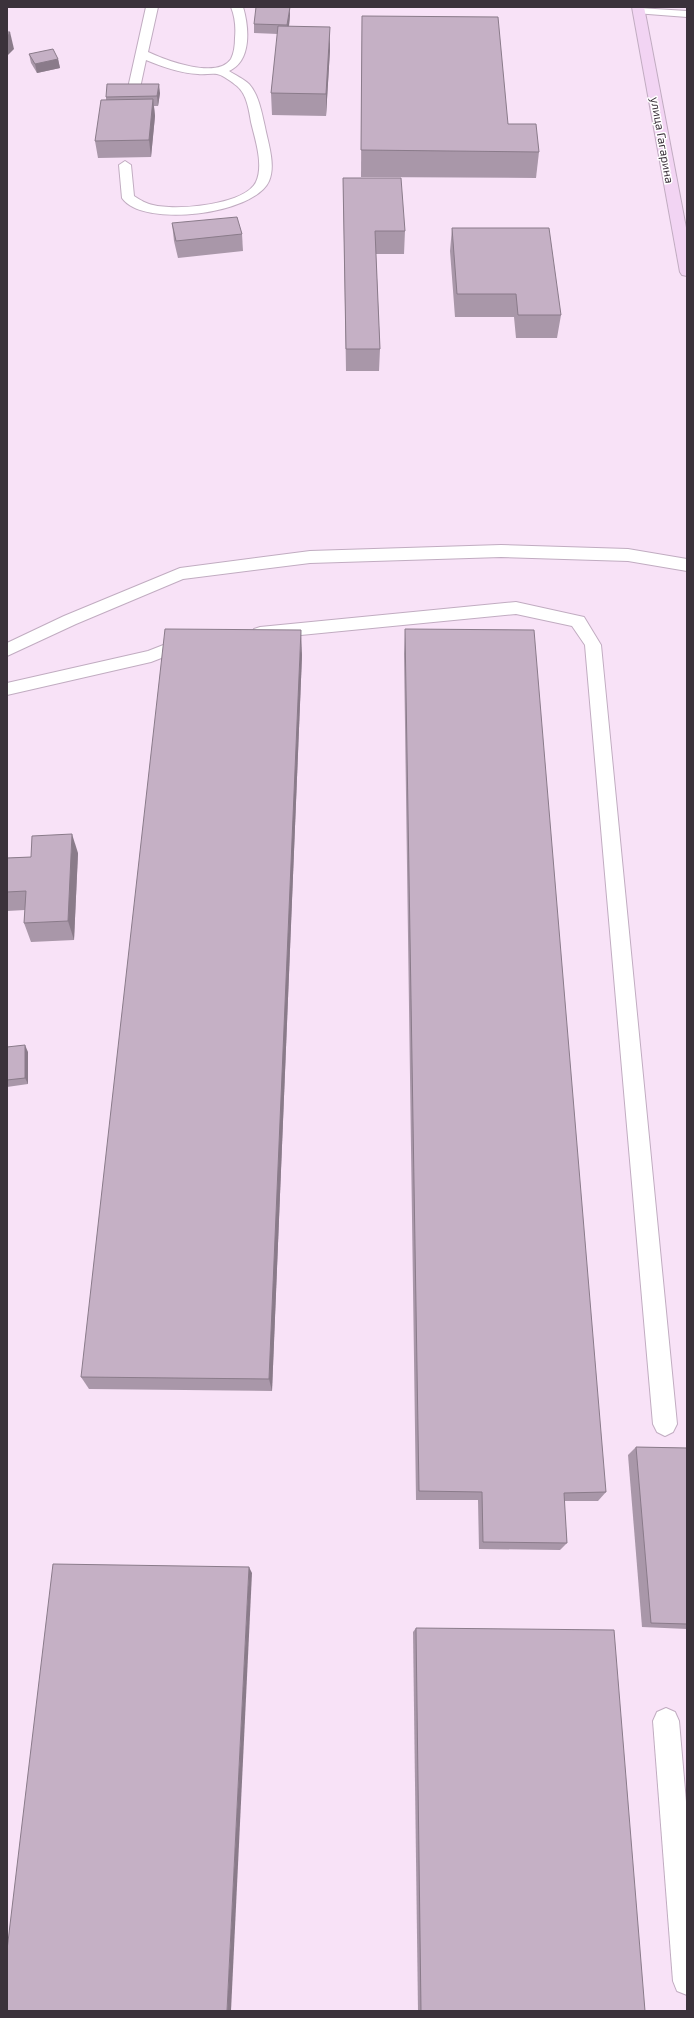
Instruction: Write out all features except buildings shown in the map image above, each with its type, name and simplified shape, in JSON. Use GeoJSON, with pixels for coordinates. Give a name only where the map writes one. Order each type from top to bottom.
{"type":"FeatureCollection","features":[{"type":"Feature","properties":{"kind":"street","name":"улица Гагарина"},"geometry":{"type":"LineString","coordinates":[[638,9],[687,272]]}},
{"type":"Feature","properties":{"kind":"lane"},"geometry":{"type":"LineString","coordinates":[[134,88],[152,7]]}},
{"type":"Feature","properties":{"kind":"lane"},"geometry":{"type":"LineString","coordinates":[[142,54],[182,70],[206,72],[220,70],[230,66],[236,59],[241,42],[237,7]]}},
{"type":"Feature","properties":{"kind":"lane"},"geometry":{"type":"LineString","coordinates":[[638,9],[687,14]]}},
{"type":"Feature","properties":{"kind":"lane"},"geometry":{"type":"LineString","coordinates":[[125,166],[128,198],[138,204],[158,210],[190,210],[210,207],[247,196],[257,190],[264,179],[266,168],[257,120],[246,88],[220,70]]}},
{"type":"Feature","properties":{"kind":"lane"},"geometry":{"type":"LineString","coordinates":[[7,650],[70,620],[180,574],[310,557],[501,551],[628,555],[687,565]]}},
{"type":"Feature","properties":{"kind":"lane"},"geometry":{"type":"LineString","coordinates":[[240,635],[516,608],[578,621],[593,645],[665,1424]]}},
{"type":"Feature","properties":{"kind":"lane"},"geometry":{"type":"LineString","coordinates":[[7,689],[151,656],[193,640],[209,638]]}},
{"type":"Feature","properties":{"kind":"lane"},"geometry":{"type":"LineString","coordinates":[[666,1721],[687,1981]]}}]}
